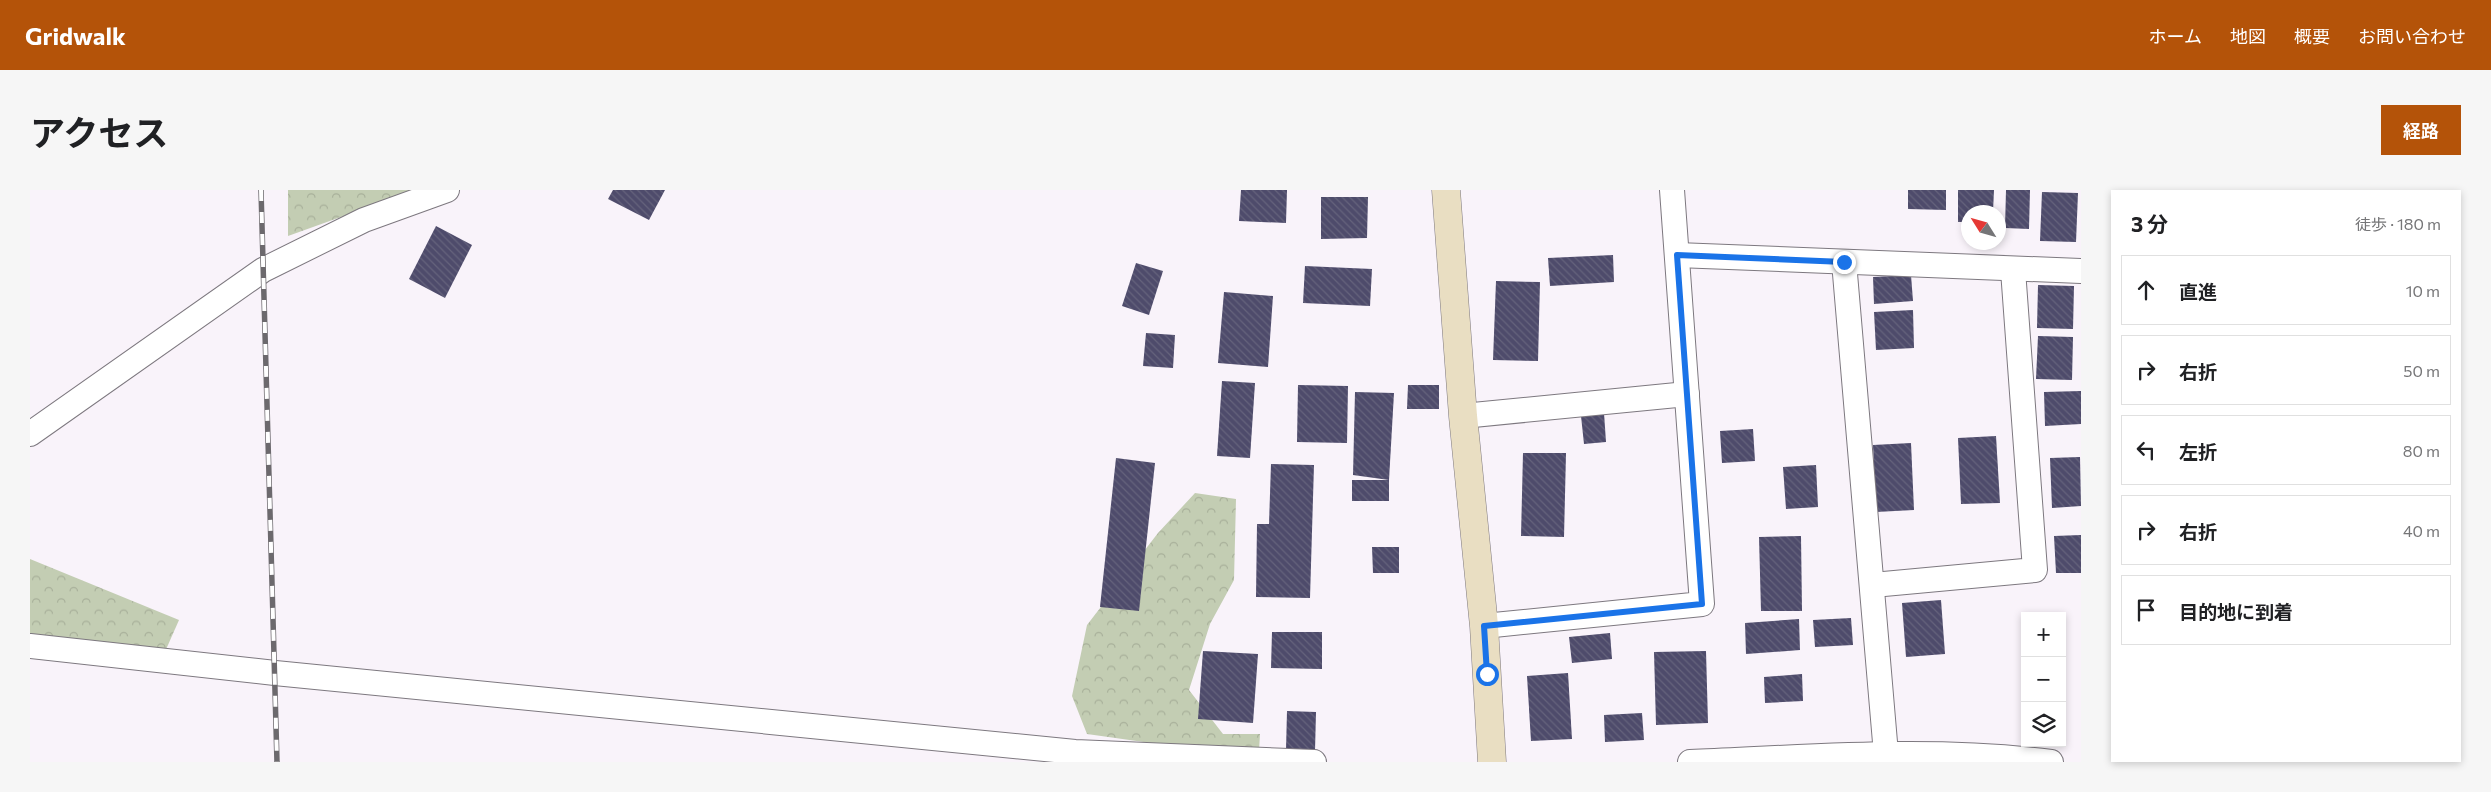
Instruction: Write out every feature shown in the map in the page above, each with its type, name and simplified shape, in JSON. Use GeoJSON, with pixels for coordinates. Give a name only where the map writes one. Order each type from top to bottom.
{"type":"FeatureCollection","features":[{"type":"Feature","properties":{"kind":"street"},"geometry":{"type":"LineString","coordinates":[[30,434],[263,270],[364,220],[447,190]]}},
{"type":"Feature","properties":{"kind":"street"},"geometry":{"type":"LineString","coordinates":[[1446,190],[1463,416],[1484,626],[1492,762]]}},
{"type":"Feature","properties":{"kind":"street"},"geometry":{"type":"LineString","coordinates":[[1484,626],[1702,604],[1672,190]]}},
{"type":"Feature","properties":{"kind":"street"},"geometry":{"type":"LineString","coordinates":[[1677,255],[2013,270],[2081,271]]}},
{"type":"Feature","properties":{"kind":"street"},"geometry":{"type":"LineString","coordinates":[[1844,262],[1872,585],[1899,757]]}},
{"type":"Feature","properties":{"kind":"street"},"geometry":{"type":"LineString","coordinates":[[1872,585],[2035,570],[2013,270]]}},
{"type":"Feature","properties":{"kind":"street"},"geometry":{"type":"LineString","coordinates":[[1463,416],[1687,394]]}},
{"type":"Feature","properties":{"kind":"street"},"geometry":{"type":"LineString","coordinates":[[30,646],[284,674],[1065,751],[1314,762]]}},
{"type":"Feature","properties":{"kind":"street"},"geometry":{"type":"LineString","coordinates":[[1690,762],[1899,757],[2014,757],[2051,762]]}},
{"type":"Feature","properties":{"kind":"green space"},"geometry":{"type":"Polygon","coordinates":[[[288,190],[416,190],[288,236],[288,190]]]}},
{"type":"Feature","properties":{"kind":"green space"},"geometry":{"type":"Polygon","coordinates":[[[1195,493],[1236,499],[1234,580],[1210,624],[1189,690],[1223,734],[1260,734],[1259,751],[1172,746],[1087,734],[1072,696],[1087,625],[1158,533],[1195,493]]]}},
{"type":"Feature","properties":{"kind":"green space"},"geometry":{"type":"Polygon","coordinates":[[[30,559],[179,620],[164,654],[30,639],[30,559]]]}},
{"type":"Feature","properties":{"kind":"building"},"geometry":{"type":"Polygon","coordinates":[[[613,190],[665,190],[649,220],[608,199],[613,190]]]}},
{"type":"Feature","properties":{"kind":"building"},"geometry":{"type":"Polygon","coordinates":[[[1241,190],[1287,190],[1286,223],[1239,221],[1241,190]]]}},
{"type":"Feature","properties":{"kind":"building"},"geometry":{"type":"Polygon","coordinates":[[[1908,190],[1946,190],[1946,210],[1908,209],[1908,190]]]}},
{"type":"Feature","properties":{"kind":"building"},"geometry":{"type":"Polygon","coordinates":[[[1958,190],[1994,190],[1993,205],[1961,205],[1961,222],[1958,222],[1958,190]]]}},
{"type":"Feature","properties":{"kind":"building"},"geometry":{"type":"Polygon","coordinates":[[[2006,190],[2030,190],[2029,229],[2006,228],[2006,190]]]}},
{"type":"Feature","properties":{"kind":"building"},"geometry":{"type":"Polygon","coordinates":[[[2042,192],[2078,193],[2076,242],[2040,241],[2042,192]]]}},
{"type":"Feature","properties":{"kind":"building"},"geometry":{"type":"Polygon","coordinates":[[[1321,197],[1368,197],[1367,238],[1321,239],[1321,197]]]}},
{"type":"Feature","properties":{"kind":"building"},"geometry":{"type":"Polygon","coordinates":[[[436,226],[472,245],[445,298],[409,279],[436,226]]]}},
{"type":"Feature","properties":{"kind":"building"},"geometry":{"type":"Polygon","coordinates":[[[1613,255],[1614,282],[1550,286],[1548,258],[1613,255]]]}},
{"type":"Feature","properties":{"kind":"building"},"geometry":{"type":"Polygon","coordinates":[[[1136,263],[1163,271],[1149,315],[1122,306],[1136,263]]]}},
{"type":"Feature","properties":{"kind":"building"},"geometry":{"type":"Polygon","coordinates":[[[1305,266],[1372,269],[1370,306],[1303,303],[1305,266]]]}},
{"type":"Feature","properties":{"kind":"building"},"geometry":{"type":"Polygon","coordinates":[[[1911,275],[1913,301],[1874,304],[1873,277],[1911,275]]]}},
{"type":"Feature","properties":{"kind":"building"},"geometry":{"type":"Polygon","coordinates":[[[1496,281],[1540,282],[1538,361],[1493,360],[1496,281]]]}},
{"type":"Feature","properties":{"kind":"building"},"geometry":{"type":"Polygon","coordinates":[[[2038,285],[2074,286],[2073,329],[2037,328],[2038,285]]]}},
{"type":"Feature","properties":{"kind":"building"},"geometry":{"type":"Polygon","coordinates":[[[1224,292],[1273,296],[1268,367],[1218,363],[1224,292]]]}},
{"type":"Feature","properties":{"kind":"building"},"geometry":{"type":"Polygon","coordinates":[[[1913,310],[1914,348],[1876,350],[1874,312],[1913,310]]]}},
{"type":"Feature","properties":{"kind":"building"},"geometry":{"type":"Polygon","coordinates":[[[1146,333],[1175,335],[1173,368],[1143,366],[1146,333]]]}},
{"type":"Feature","properties":{"kind":"building"},"geometry":{"type":"Polygon","coordinates":[[[2038,336],[2073,337],[2072,380],[2036,379],[2038,336]]]}},
{"type":"Feature","properties":{"kind":"building"},"geometry":{"type":"Polygon","coordinates":[[[1222,381],[1255,383],[1250,458],[1217,456],[1222,381]]]}},
{"type":"Feature","properties":{"kind":"building"},"geometry":{"type":"Polygon","coordinates":[[[1298,385],[1348,386],[1347,443],[1297,442],[1298,385]]]}},
{"type":"Feature","properties":{"kind":"building"},"geometry":{"type":"Polygon","coordinates":[[[1408,385],[1439,385],[1439,409],[1407,409],[1408,385]]]}},
{"type":"Feature","properties":{"kind":"building"},"geometry":{"type":"Polygon","coordinates":[[[2081,391],[2081,424],[2045,426],[2044,392],[2081,391]]]}},
{"type":"Feature","properties":{"kind":"building"},"geometry":{"type":"Polygon","coordinates":[[[1355,392],[1394,393],[1389,480],[1353,475],[1355,392]]]}},
{"type":"Feature","properties":{"kind":"building"},"geometry":{"type":"Polygon","coordinates":[[[1604,413],[1606,442],[1584,444],[1581,416],[1604,413]]]}},
{"type":"Feature","properties":{"kind":"building"},"geometry":{"type":"Polygon","coordinates":[[[1753,429],[1755,461],[1722,463],[1720,431],[1753,429]]]}},
{"type":"Feature","properties":{"kind":"building"},"geometry":{"type":"Polygon","coordinates":[[[1996,436],[2000,503],[1961,504],[1958,438],[1996,436]]]}},
{"type":"Feature","properties":{"kind":"building"},"geometry":{"type":"Polygon","coordinates":[[[1911,443],[1914,510],[1876,512],[1873,445],[1911,443]]]}},
{"type":"Feature","properties":{"kind":"building"},"geometry":{"type":"Polygon","coordinates":[[[1523,453],[1566,453],[1564,537],[1521,536],[1523,453]]]}},
{"type":"Feature","properties":{"kind":"building"},"geometry":{"type":"Polygon","coordinates":[[[2080,457],[2081,506],[2052,508],[2050,458],[2080,457]]]}},
{"type":"Feature","properties":{"kind":"building"},"geometry":{"type":"Polygon","coordinates":[[[1116,458],[1155,463],[1139,611],[1100,607],[1116,458]]]}},
{"type":"Feature","properties":{"kind":"building"},"geometry":{"type":"Polygon","coordinates":[[[1271,464],[1314,465],[1310,598],[1256,597],[1257,524],[1269,524],[1271,464]]]}},
{"type":"Feature","properties":{"kind":"building"},"geometry":{"type":"Polygon","coordinates":[[[1816,465],[1818,507],[1786,509],[1783,467],[1816,465]]]}},
{"type":"Feature","properties":{"kind":"building"},"geometry":{"type":"Polygon","coordinates":[[[1352,480],[1389,480],[1389,501],[1352,501],[1352,480]]]}},
{"type":"Feature","properties":{"kind":"building"},"geometry":{"type":"Polygon","coordinates":[[[2081,535],[2081,573],[2056,573],[2054,536],[2081,535]]]}},
{"type":"Feature","properties":{"kind":"building"},"geometry":{"type":"Polygon","coordinates":[[[1801,536],[1802,611],[1761,611],[1759,537],[1801,536]]]}},
{"type":"Feature","properties":{"kind":"building"},"geometry":{"type":"Polygon","coordinates":[[[1372,547],[1399,547],[1399,573],[1373,573],[1372,547]]]}},
{"type":"Feature","properties":{"kind":"building"},"geometry":{"type":"Polygon","coordinates":[[[1941,600],[1945,654],[1906,657],[1902,603],[1941,600]]]}},
{"type":"Feature","properties":{"kind":"building"},"geometry":{"type":"Polygon","coordinates":[[[1851,618],[1853,645],[1815,647],[1813,620],[1851,618]]]}},
{"type":"Feature","properties":{"kind":"building"},"geometry":{"type":"Polygon","coordinates":[[[1799,619],[1800,650],[1746,654],[1745,623],[1799,619]]]}},
{"type":"Feature","properties":{"kind":"building"},"geometry":{"type":"Polygon","coordinates":[[[1272,632],[1322,632],[1322,669],[1271,668],[1272,632]]]}},
{"type":"Feature","properties":{"kind":"building"},"geometry":{"type":"Polygon","coordinates":[[[1610,633],[1612,659],[1572,663],[1569,637],[1610,633]]]}},
{"type":"Feature","properties":{"kind":"building"},"geometry":{"type":"Polygon","coordinates":[[[1203,651],[1258,654],[1253,723],[1198,719],[1203,651]]]}},
{"type":"Feature","properties":{"kind":"building"},"geometry":{"type":"Polygon","coordinates":[[[1706,651],[1708,723],[1656,725],[1654,652],[1706,651]]]}},
{"type":"Feature","properties":{"kind":"building"},"geometry":{"type":"Polygon","coordinates":[[[1568,673],[1572,739],[1531,741],[1527,676],[1568,673]]]}},
{"type":"Feature","properties":{"kind":"building"},"geometry":{"type":"Polygon","coordinates":[[[1802,674],[1803,701],[1765,703],[1764,677],[1802,674]]]}},
{"type":"Feature","properties":{"kind":"building"},"geometry":{"type":"Polygon","coordinates":[[[1287,711],[1316,712],[1315,751],[1286,750],[1287,711]]]}},
{"type":"Feature","properties":{"kind":"building"},"geometry":{"type":"Polygon","coordinates":[[[1642,713],[1644,740],[1605,742],[1604,715],[1642,713]]]}},
{"type":"Feature","properties":{"kind":"railway"},"geometry":{"type":"LineString","coordinates":[[261,190],[277,762]]}},
{"type":"Feature","properties":{"kind":"route"},"geometry":{"type":"LineString","coordinates":[[1487,674],[1484,626],[1702,604],[1677,255],[1844,262]]}}]}
